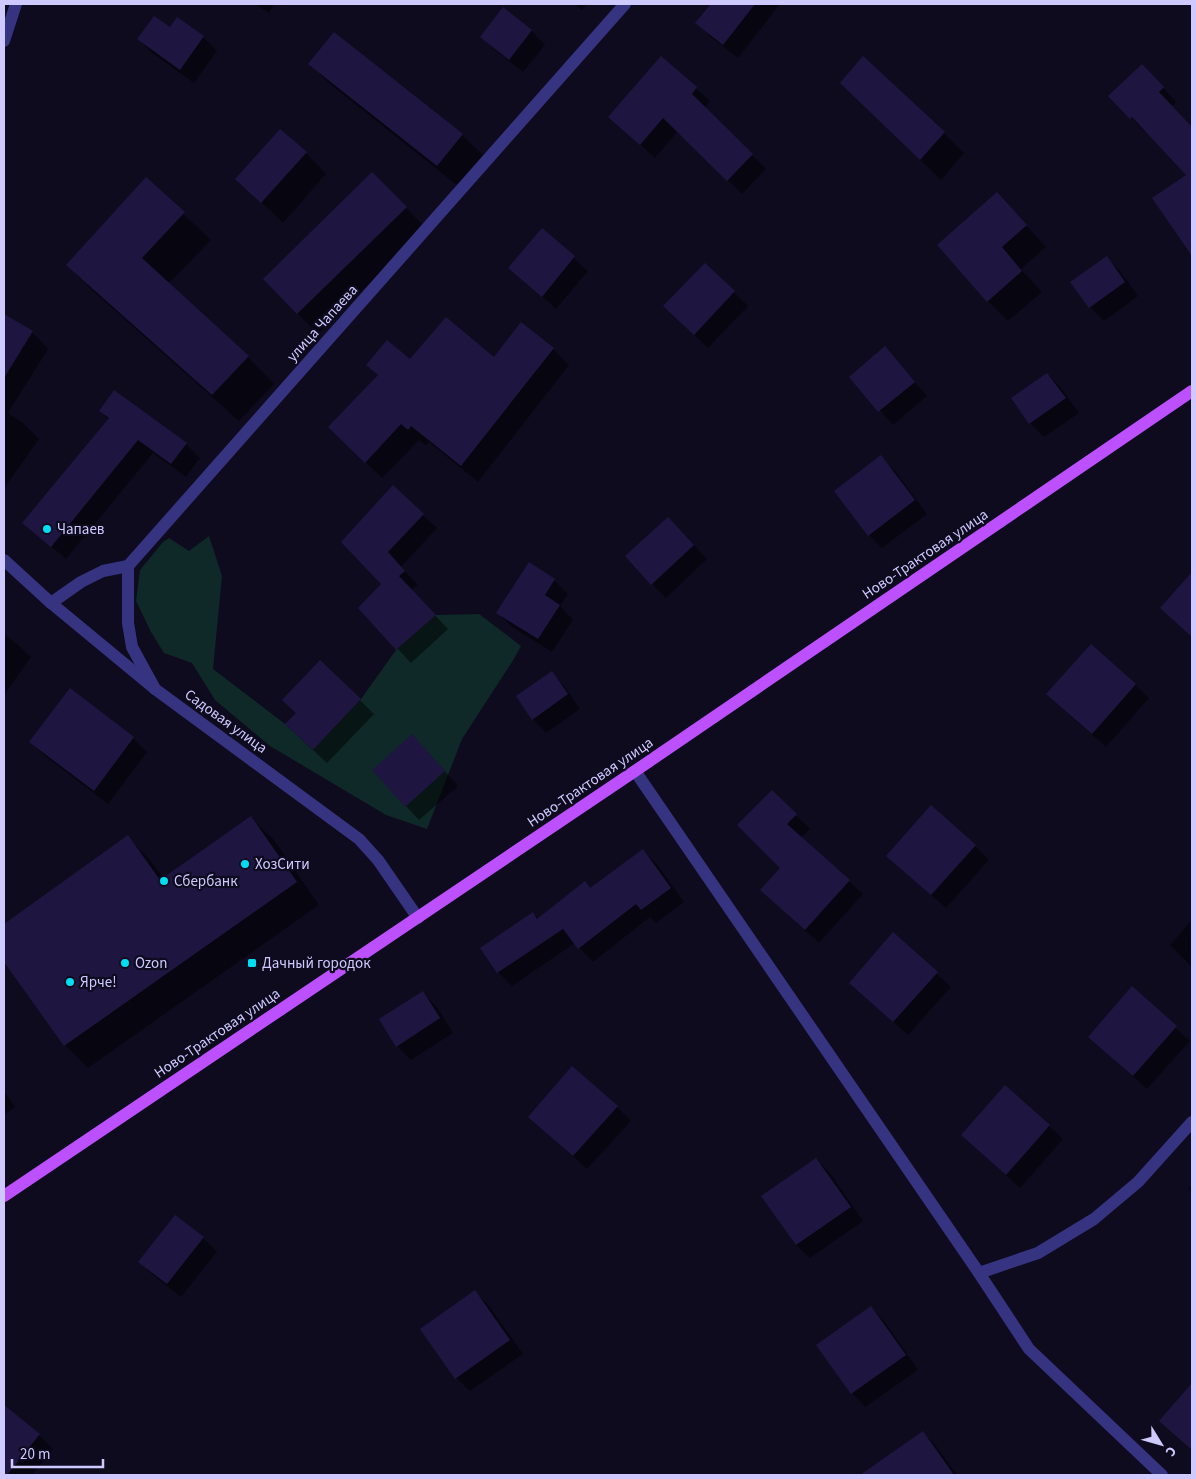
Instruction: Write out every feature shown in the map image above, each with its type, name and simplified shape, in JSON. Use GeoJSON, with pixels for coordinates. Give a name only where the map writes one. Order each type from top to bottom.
{"type":"FeatureCollection","features":[{"type":"Feature","properties":{"kind":"main road","name":"Ново-Трактовая улица"},"geometry":{"type":"LineString","coordinates":[[4,1196],[635,771],[1192,391]]}},
{"type":"Feature","properties":{"kind":"street"},"geometry":{"type":"LineString","coordinates":[[4,41],[16,4]]}},
{"type":"Feature","properties":{"kind":"street","name":"улица Чапаева"},"geometry":{"type":"LineString","coordinates":[[128,566],[625,4]]}},
{"type":"Feature","properties":{"kind":"street","name":"Садовая улица"},"geometry":{"type":"LineString","coordinates":[[4,560],[51,603],[155,690],[359,839],[378,860],[418,918]]}},
{"type":"Feature","properties":{"kind":"street"},"geometry":{"type":"LineString","coordinates":[[51,603],[81,582],[103,571],[128,566],[128,623],[132,647],[155,690]]}},
{"type":"Feature","properties":{"kind":"street"},"geometry":{"type":"LineString","coordinates":[[635,771],[1029,1349],[1162,1475]]}},
{"type":"Feature","properties":{"kind":"street"},"geometry":{"type":"LineString","coordinates":[[979,1273],[1038,1253],[1094,1219],[1138,1182],[1192,1122]]}},
{"type":"Feature","properties":{"kind":"green space"},"geometry":{"type":"Polygon","coordinates":[[[209,536],[222,576],[213,669],[285,724],[313,750],[361,699],[396,650],[436,615],[479,614],[521,646],[462,739],[427,829],[386,815],[270,746],[215,700],[192,663],[164,653],[136,601],[140,570],[163,542],[169,538],[189,551],[209,536]]]}},
{"type":"Feature","properties":{"kind":"building"},"geometry":{"type":"Polygon","coordinates":[[[711,4],[755,4],[723,45],[695,23],[711,4]]]}},
{"type":"Feature","properties":{"kind":"building"},"geometry":{"type":"Polygon","coordinates":[[[503,7],[532,30],[509,60],[480,37],[503,7]]]}},
{"type":"Feature","properties":{"kind":"building"},"geometry":{"type":"Polygon","coordinates":[[[154,16],[170,27],[177,17],[204,36],[180,70],[137,39],[154,16]]]}},
{"type":"Feature","properties":{"kind":"building"},"geometry":{"type":"Polygon","coordinates":[[[334,32],[463,134],[437,166],[308,64],[334,32]]]}},
{"type":"Feature","properties":{"kind":"building"},"geometry":{"type":"Polygon","coordinates":[[[661,56],[697,87],[692,94],[753,154],[727,181],[663,118],[640,145],[608,117],[661,56]]]}},
{"type":"Feature","properties":{"kind":"building"},"geometry":{"type":"Polygon","coordinates":[[[863,56],[945,132],[920,160],[840,83],[863,56]]]}},
{"type":"Feature","properties":{"kind":"building"},"geometry":{"type":"Polygon","coordinates":[[[1142,64],[1164,87],[1159,92],[1192,127],[1192,256],[1152,198],[1186,175],[1132,117],[1130,119],[1108,96],[1142,64]]]}},
{"type":"Feature","properties":{"kind":"building"},"geometry":{"type":"Polygon","coordinates":[[[280,129],[307,152],[261,203],[235,179],[280,129]]]}},
{"type":"Feature","properties":{"kind":"building"},"geometry":{"type":"Polygon","coordinates":[[[372,172],[407,207],[297,314],[263,279],[372,172]]]}},
{"type":"Feature","properties":{"kind":"building"},"geometry":{"type":"Polygon","coordinates":[[[146,177],[185,212],[142,258],[249,356],[212,395],[66,265],[146,177]]]}},
{"type":"Feature","properties":{"kind":"building"},"geometry":{"type":"Polygon","coordinates":[[[997,192],[1027,225],[1002,247],[1022,271],[987,302],[937,245],[997,192]]]}},
{"type":"Feature","properties":{"kind":"building"},"geometry":{"type":"Polygon","coordinates":[[[542,228],[575,256],[542,297],[508,268],[542,228]]]}},
{"type":"Feature","properties":{"kind":"building"},"geometry":{"type":"Polygon","coordinates":[[[1107,256],[1125,282],[1089,308],[1070,282],[1107,256]]]}},
{"type":"Feature","properties":{"kind":"building"},"geometry":{"type":"Polygon","coordinates":[[[705,263],[735,291],[694,335],[663,306],[705,263]]]}},
{"type":"Feature","properties":{"kind":"building"},"geometry":{"type":"Polygon","coordinates":[[[4,314],[33,331],[4,378],[4,314]]]}},
{"type":"Feature","properties":{"kind":"building"},"geometry":{"type":"Polygon","coordinates":[[[446,317],[494,357],[521,322],[554,348],[461,466],[411,426],[408,430],[401,424],[365,463],[328,427],[378,375],[366,365],[387,340],[410,359],[446,317]]]}},
{"type":"Feature","properties":{"kind":"building"},"geometry":{"type":"Polygon","coordinates":[[[885,346],[915,382],[878,412],[849,377],[885,346]]]}},
{"type":"Feature","properties":{"kind":"building"},"geometry":{"type":"Polygon","coordinates":[[[1047,373],[1066,398],[1029,424],[1011,398],[1047,373]]]}},
{"type":"Feature","properties":{"kind":"building"},"geometry":{"type":"Polygon","coordinates":[[[114,390],[187,443],[171,464],[138,440],[51,547],[22,523],[109,418],[99,411],[114,390]]]}},
{"type":"Feature","properties":{"kind":"building"},"geometry":{"type":"Polygon","coordinates":[[[881,455],[915,500],[868,536],[834,491],[881,455]]]}},
{"type":"Feature","properties":{"kind":"building"},"geometry":{"type":"Polygon","coordinates":[[[393,485],[424,514],[388,552],[405,571],[399,576],[436,615],[396,650],[358,608],[381,584],[341,542],[393,485]]]}},
{"type":"Feature","properties":{"kind":"building"},"geometry":{"type":"Polygon","coordinates":[[[668,517],[694,545],[651,585],[625,556],[668,517]]]}},
{"type":"Feature","properties":{"kind":"building"},"geometry":{"type":"Polygon","coordinates":[[[529,562],[555,579],[545,595],[560,605],[538,639],[496,613],[529,562]]]}},
{"type":"Feature","properties":{"kind":"building"},"geometry":{"type":"Polygon","coordinates":[[[1192,572],[1192,637],[1160,608],[1192,572]]]}},
{"type":"Feature","properties":{"kind":"building"},"geometry":{"type":"Polygon","coordinates":[[[1091,644],[1136,684],[1092,734],[1046,694],[1091,644]]]}},
{"type":"Feature","properties":{"kind":"building"},"geometry":{"type":"Polygon","coordinates":[[[320,660],[361,699],[313,750],[285,724],[296,713],[282,700],[320,660]]]}},
{"type":"Feature","properties":{"kind":"building"},"geometry":{"type":"Polygon","coordinates":[[[552,671],[568,694],[532,720],[516,696],[552,671]]]}},
{"type":"Feature","properties":{"kind":"building"},"geometry":{"type":"Polygon","coordinates":[[[70,688],[134,737],[94,791],[29,742],[70,688]]]}},
{"type":"Feature","properties":{"kind":"building"},"geometry":{"type":"Polygon","coordinates":[[[412,734],[445,771],[405,807],[372,770],[412,734]]]}},
{"type":"Feature","properties":{"kind":"building"},"geometry":{"type":"Polygon","coordinates":[[[772,790],[797,814],[787,824],[850,880],[805,930],[760,890],[780,868],[737,825],[772,790]]]}},
{"type":"Feature","properties":{"kind":"building"},"geometry":{"type":"Polygon","coordinates":[[[931,805],[976,845],[931,895],[886,856],[931,805]]]}},
{"type":"Feature","properties":{"kind":"building"},"geometry":{"type":"Polygon","coordinates":[[[251,816],[297,882],[64,1046],[4,962],[4,924],[128,835],[160,880],[251,816]]]}},
{"type":"Feature","properties":{"kind":"building"},"geometry":{"type":"Polygon","coordinates":[[[643,849],[671,888],[641,910],[636,904],[578,949],[563,929],[497,973],[480,948],[533,912],[537,919],[585,881],[590,888],[643,849]]]}},
{"type":"Feature","properties":{"kind":"building"},"geometry":{"type":"Polygon","coordinates":[[[893,932],[938,972],[893,1022],[849,983],[893,932]]]}},
{"type":"Feature","properties":{"kind":"building"},"geometry":{"type":"Polygon","coordinates":[[[1132,986],[1177,1026],[1133,1076],[1088,1037],[1132,986]]]}},
{"type":"Feature","properties":{"kind":"building"},"geometry":{"type":"Polygon","coordinates":[[[423,991],[440,1018],[396,1047],[379,1019],[423,991]]]}},
{"type":"Feature","properties":{"kind":"building"},"geometry":{"type":"Polygon","coordinates":[[[572,1066],[618,1106],[573,1156],[528,1117],[572,1066]]]}},
{"type":"Feature","properties":{"kind":"building"},"geometry":{"type":"Polygon","coordinates":[[[1005,1085],[1050,1125],[1006,1175],[961,1135],[1005,1085]]]}},
{"type":"Feature","properties":{"kind":"building"},"geometry":{"type":"Polygon","coordinates":[[[816,1158],[851,1207],[796,1245],[761,1196],[816,1158]]]}},
{"type":"Feature","properties":{"kind":"building"},"geometry":{"type":"Polygon","coordinates":[[[175,1215],[204,1237],[167,1284],[138,1262],[175,1215]]]}},
{"type":"Feature","properties":{"kind":"building"},"geometry":{"type":"Polygon","coordinates":[[[475,1290],[510,1340],[455,1379],[420,1329],[475,1290]]]}},
{"type":"Feature","properties":{"kind":"building"},"geometry":{"type":"Polygon","coordinates":[[[871,1306],[906,1355],[851,1394],[816,1345],[871,1306]]]}},
{"type":"Feature","properties":{"kind":"building"},"geometry":{"type":"Polygon","coordinates":[[[1192,1383],[1192,1450],[1159,1421],[1192,1383]]]}},
{"type":"Feature","properties":{"kind":"building"},"geometry":{"type":"Polygon","coordinates":[[[4,1405],[40,1434],[7,1475],[4,1475],[4,1405]]]}},
{"type":"Feature","properties":{"kind":"building"},"geometry":{"type":"Polygon","coordinates":[[[923,1431],[954,1475],[860,1475],[923,1431]]]}},
{"type":"Feature","properties":{"kind":"place","name":"Чапаев"},"geometry":{"type":"Point","coordinates":[47,529]}},
{"type":"Feature","properties":{"kind":"place","name":"ХозСити"},"geometry":{"type":"Point","coordinates":[245,864]}},
{"type":"Feature","properties":{"kind":"place","name":"Сбербанк"},"geometry":{"type":"Point","coordinates":[164,881]}},
{"type":"Feature","properties":{"kind":"place","name":"Ozon"},"geometry":{"type":"Point","coordinates":[125,963]}},
{"type":"Feature","properties":{"kind":"place","name":"Дачный городок"},"geometry":{"type":"Point","coordinates":[252,963]}},
{"type":"Feature","properties":{"kind":"place","name":"Ярче!"},"geometry":{"type":"Point","coordinates":[70,982]}}]}
